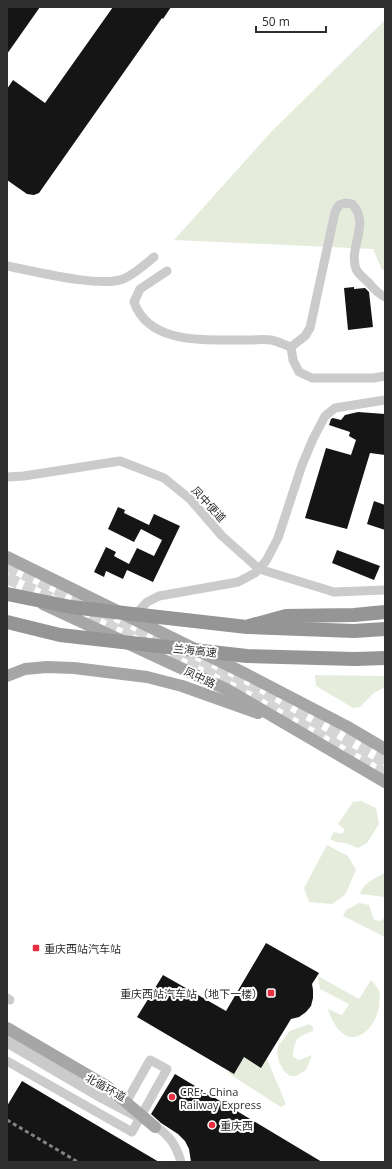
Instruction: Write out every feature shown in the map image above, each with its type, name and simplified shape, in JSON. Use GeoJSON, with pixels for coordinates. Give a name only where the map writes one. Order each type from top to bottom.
{"type":"FeatureCollection","features":[{"type":"Feature","properties":{"kind":"highway"},"geometry":{"type":"LineString","coordinates":[[7,594],[71,607],[247,626],[354,631],[385,629]]}},
{"type":"Feature","properties":{"kind":"highway"},"geometry":{"type":"LineString","coordinates":[[247,626],[286,616],[354,615],[385,612]]}},
{"type":"Feature","properties":{"kind":"highway","name":"兰海高速"},"geometry":{"type":"LineString","coordinates":[[7,622],[60,635],[247,656],[356,659],[385,658]]}},
{"type":"Feature","properties":{"kind":"main road","name":"凤中路"},"geometry":{"type":"LineString","coordinates":[[7,557],[252,678],[346,726],[385,749]]}},
{"type":"Feature","properties":{"kind":"main road","name":"凤中路"},"geometry":{"type":"LineString","coordinates":[[7,588],[228,690],[385,782]]}},
{"type":"Feature","properties":{"kind":"main road"},"geometry":{"type":"LineString","coordinates":[[7,676],[25,669],[47,667],[74,668],[147,676],[182,686],[289,725]]}},
{"type":"Feature","properties":{"kind":"main road"},"geometry":{"type":"LineString","coordinates":[[7,1028],[108,1087],[155,1127]]}},
{"type":"Feature","properties":{"kind":"street"},"geometry":{"type":"LineString","coordinates":[[291,347],[305,336],[310,328],[335,212],[339,205],[345,203],[352,204],[357,210],[360,218],[355,251],[357,270],[374,289],[385,297]]}},
{"type":"Feature","properties":{"kind":"street"},"geometry":{"type":"LineString","coordinates":[[7,266],[104,283],[123,279],[135,273],[154,257]]}},
{"type":"Feature","properties":{"kind":"street"},"geometry":{"type":"LineString","coordinates":[[166,270],[140,289],[134,302],[137,312],[147,323],[165,333],[185,339],[270,340],[291,347]]}},
{"type":"Feature","properties":{"kind":"street"},"geometry":{"type":"LineString","coordinates":[[291,347],[293,360],[299,372],[312,378],[374,378],[385,376]]}},
{"type":"Feature","properties":{"kind":"street"},"geometry":{"type":"LineString","coordinates":[[132,618],[147,602],[159,596],[238,582],[260,569],[278,538],[302,465],[325,416],[335,408],[385,400]]}},
{"type":"Feature","properties":{"kind":"street","name":"凤中便道"},"geometry":{"type":"LineString","coordinates":[[7,477],[24,476],[120,461],[164,478],[190,499],[222,536],[260,569],[334,592],[385,590]]}},
{"type":"Feature","properties":{"kind":"street"},"geometry":{"type":"LineString","coordinates":[[7,1038],[124,1106],[150,1060],[167,1069],[132,1132],[7,1060]]}},
{"type":"Feature","properties":{"kind":"street","name":"北循环道"},"geometry":{"type":"LineString","coordinates":[[7,1043],[101,1098],[155,1127],[167,1136],[177,1148],[181,1162]]}},
{"type":"Feature","properties":{"kind":"green space"},"geometry":{"type":"Polygon","coordinates":[[[385,20],[385,270],[382,270],[373,249],[174,240],[271,132],[385,20]]]}},
{"type":"Feature","properties":{"kind":"green space"},"geometry":{"type":"Polygon","coordinates":[[[315,675],[385,676],[385,687],[374,693],[360,707],[353,708],[316,686],[315,675]]]}},
{"type":"Feature","properties":{"kind":"green space"},"geometry":{"type":"Polygon","coordinates":[[[361,801],[376,808],[379,824],[367,843],[358,848],[330,839],[334,832],[342,834],[345,830],[338,824],[353,802],[361,801]]]}},
{"type":"Feature","properties":{"kind":"green space"},"geometry":{"type":"Polygon","coordinates":[[[327,845],[348,856],[356,870],[345,895],[332,904],[309,902],[304,888],[327,845]]]}},
{"type":"Feature","properties":{"kind":"green space"},"geometry":{"type":"Polygon","coordinates":[[[385,873],[385,897],[360,894],[367,884],[385,873]]]}},
{"type":"Feature","properties":{"kind":"green space"},"geometry":{"type":"Polygon","coordinates":[[[359,903],[369,905],[374,920],[380,921],[385,918],[385,937],[343,916],[346,910],[359,903]]]}},
{"type":"Feature","properties":{"kind":"green space"},"geometry":{"type":"Polygon","coordinates":[[[318,976],[359,999],[371,980],[377,987],[380,993],[379,1005],[374,1022],[361,1035],[350,1037],[346,1036],[339,1030],[328,1009],[342,1015],[349,1004],[320,989],[318,976]]]}},
{"type":"Feature","properties":{"kind":"green space"},"geometry":{"type":"Polygon","coordinates":[[[309,1024],[313,1027],[313,1031],[303,1035],[297,1040],[294,1046],[293,1057],[299,1060],[312,1055],[306,1070],[296,1076],[290,1076],[283,1070],[279,1062],[277,1053],[278,1046],[290,1031],[309,1024]]]}},
{"type":"Feature","properties":{"kind":"green space"},"geometry":{"type":"Polygon","coordinates":[[[261,1045],[286,1104],[281,1107],[228,1073],[236,1058],[261,1045]]]}},
{"type":"Feature","properties":{"kind":"building"},"geometry":{"type":"Polygon","coordinates":[[[7,7],[40,7],[7,54],[7,7]]]}},
{"type":"Feature","properties":{"kind":"building"},"geometry":{"type":"Polygon","coordinates":[[[113,7],[171,7],[39,193],[34,195],[27,194],[7,180],[7,89],[13,80],[45,103],[113,7]]]}},
{"type":"Feature","properties":{"kind":"building"},"geometry":{"type":"Polygon","coordinates":[[[354,287],[354,289],[365,288],[369,292],[373,327],[348,330],[344,288],[354,287]]]}},
{"type":"Feature","properties":{"kind":"building"},"geometry":{"type":"Polygon","coordinates":[[[358,412],[385,414],[385,455],[370,453],[347,529],[305,518],[326,448],[351,455],[356,440],[349,436],[350,432],[329,425],[331,419],[341,420],[345,415],[358,412]]]}},
{"type":"Feature","properties":{"kind":"building"},"geometry":{"type":"Polygon","coordinates":[[[374,501],[385,505],[385,530],[367,524],[374,501]]]}},
{"type":"Feature","properties":{"kind":"building"},"geometry":{"type":"Polygon","coordinates":[[[118,507],[125,510],[124,513],[149,525],[154,514],[180,526],[153,582],[127,570],[123,579],[106,571],[104,577],[94,572],[106,547],[116,552],[114,556],[129,564],[137,548],[154,556],[162,540],[141,529],[134,542],[108,529],[118,507]]]}},
{"type":"Feature","properties":{"kind":"building"},"geometry":{"type":"Polygon","coordinates":[[[337,550],[380,566],[374,580],[332,563],[337,550]]]}},
{"type":"Feature","properties":{"kind":"building","name":"重庆西站汽车站（地下一楼）"},"geometry":{"type":"Polygon","coordinates":[[[266,943],[319,973],[312,984],[313,998],[311,1006],[299,1017],[291,1019],[261,1068],[244,1057],[234,1074],[137,1017],[163,975],[226,1011],[266,943]]]}},
{"type":"Feature","properties":{"kind":"building","name":"重庆西"},"geometry":{"type":"Polygon","coordinates":[[[175,1074],[322,1162],[191,1162],[189,1149],[185,1141],[151,1114],[175,1074]]]}},
{"type":"Feature","properties":{"kind":"building"},"geometry":{"type":"Polygon","coordinates":[[[22,1081],[159,1162],[7,1162],[7,1106],[22,1081]]]}},
{"type":"Feature","properties":{"kind":"tunnel"},"geometry":{"type":"LineString","coordinates":[[7,566],[241,679],[385,762]]}},
{"type":"Feature","properties":{"kind":"tunnel"},"geometry":{"type":"LineString","coordinates":[[7,578],[55,600]]}},
{"type":"Feature","properties":{"kind":"tunnel"},"geometry":{"type":"LineString","coordinates":[[73,609],[238,687],[385,774]]}},
{"type":"Feature","properties":{"kind":"railway"},"geometry":{"type":"LineString","coordinates":[[7,1120],[78,1162]]}},
{"type":"Feature","properties":{"kind":"place","name":"重庆西站汽车站"},"geometry":{"type":"Point","coordinates":[36,948]}},
{"type":"Feature","properties":{"kind":"place","name":"重庆西站汽车站（地下一楼）"},"geometry":{"type":"Point","coordinates":[271,993]}},
{"type":"Feature","properties":{"kind":"place","name":"CRE - China Railway Express"},"geometry":{"type":"Point","coordinates":[172,1097]}},
{"type":"Feature","properties":{"kind":"place","name":"重庆西"},"geometry":{"type":"Point","coordinates":[212,1125]}}]}
